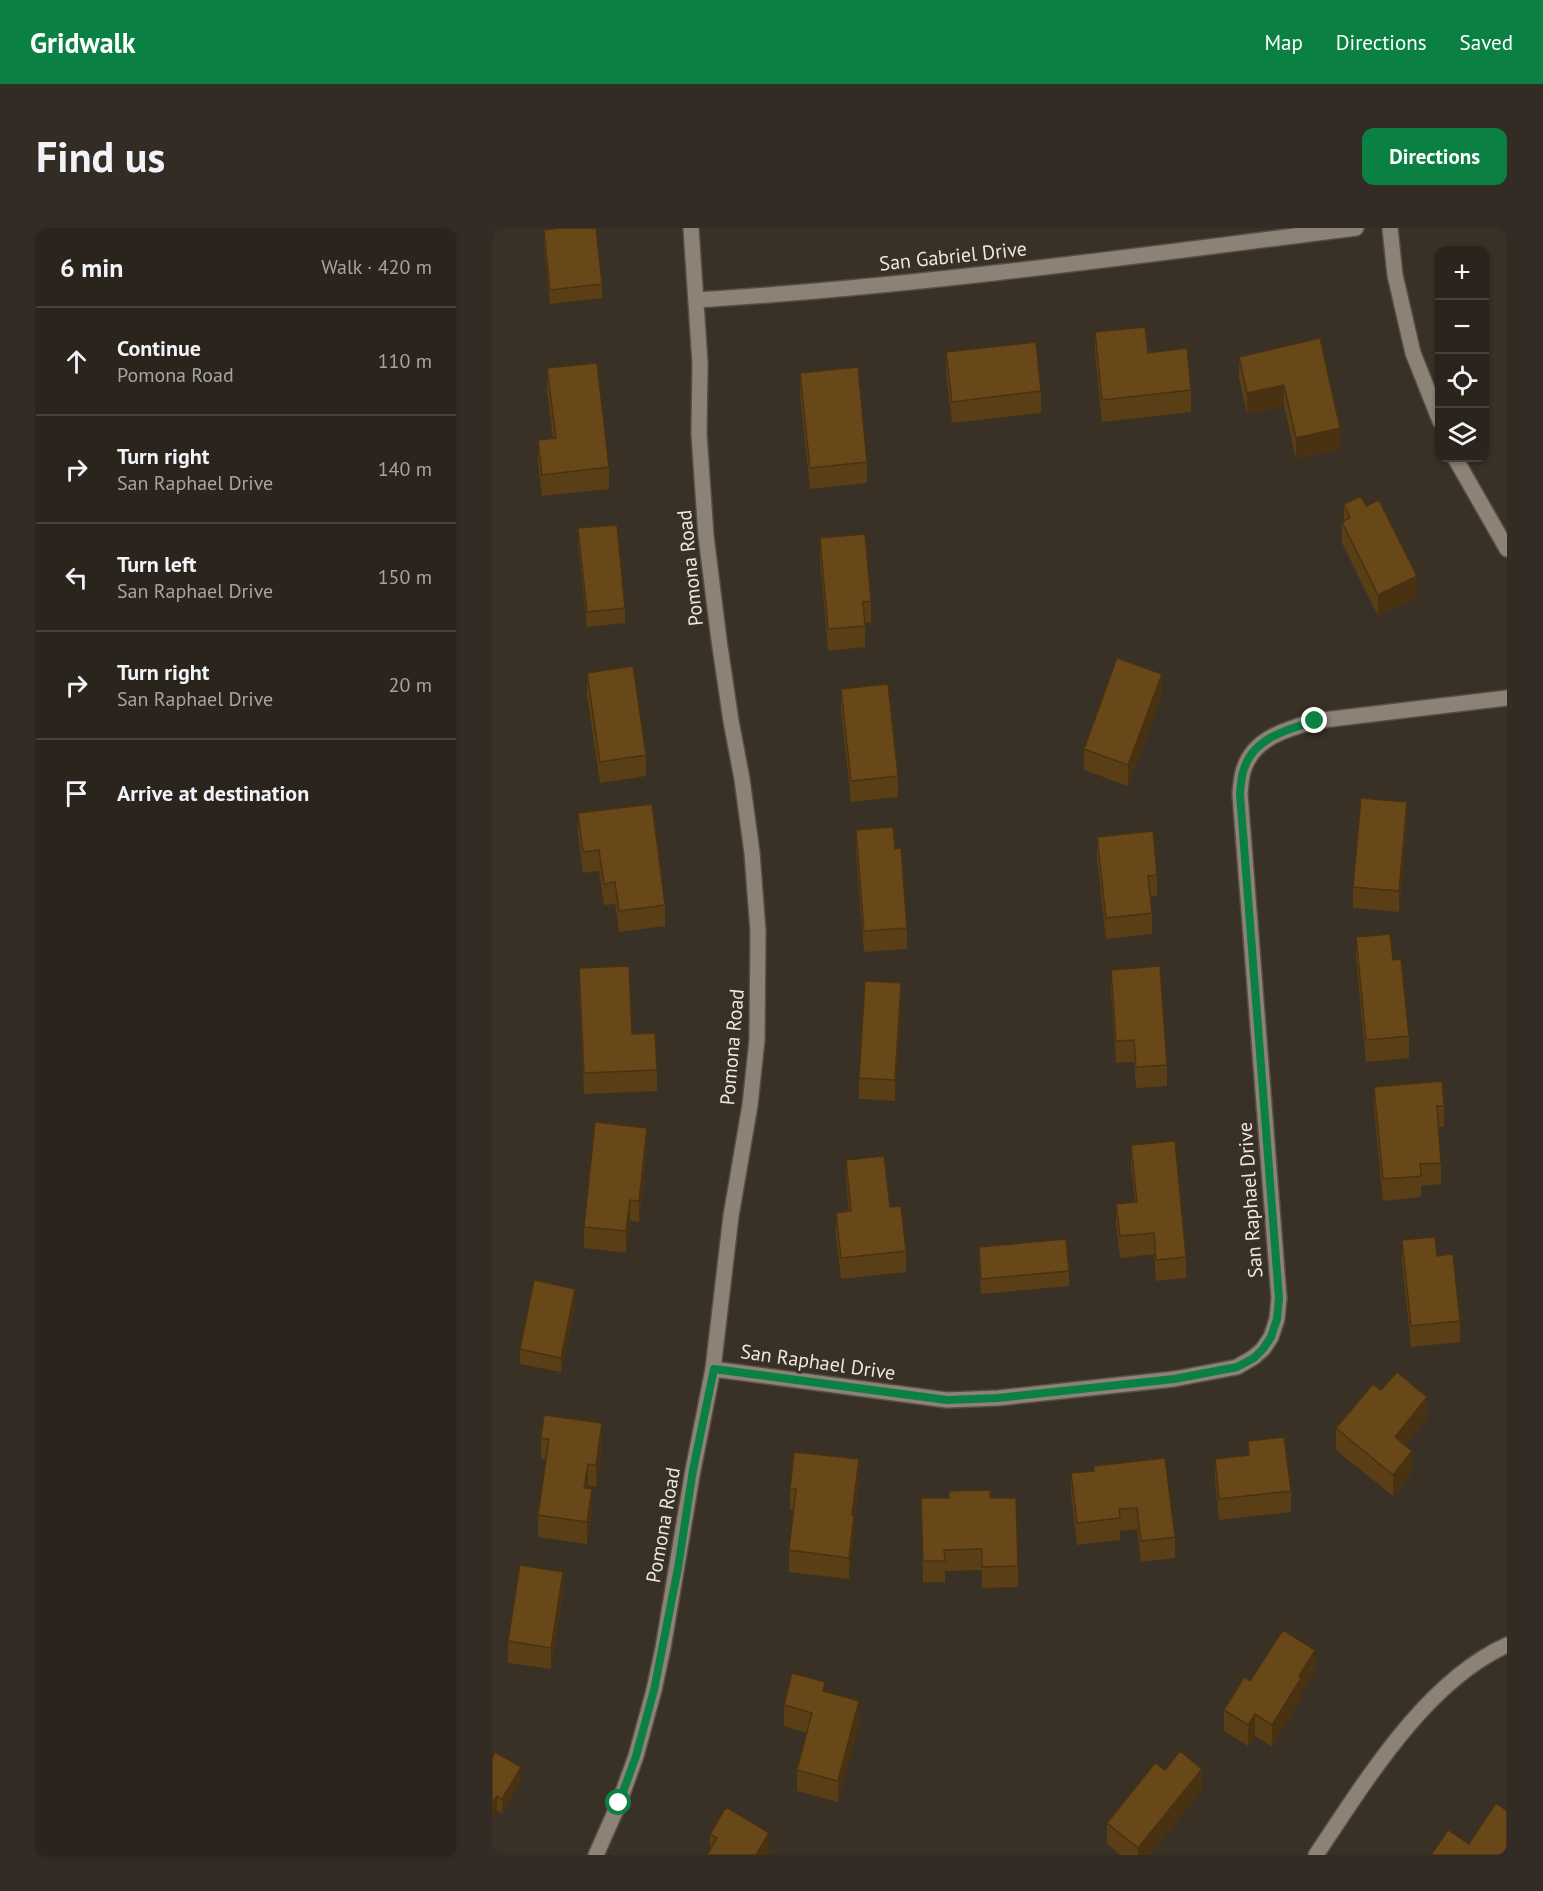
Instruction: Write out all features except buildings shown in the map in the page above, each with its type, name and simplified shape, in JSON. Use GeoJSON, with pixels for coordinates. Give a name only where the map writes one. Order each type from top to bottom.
{"type":"FeatureCollection","features":[{"type":"Feature","properties":{"kind":"street","name":"Pomona Road"},"geometry":{"type":"LineString","coordinates":[[596,1855],[619,1803],[654,1690],[678,1568],[693,1470],[714,1369],[731,1216],[750,1105],[757,1040],[758,931],[752,853],[744,790],[722,663],[706,536],[699,434],[700,363],[697,300],[691,228]]}},
{"type":"Feature","properties":{"kind":"street","name":"San Gabriel Drive"},"geometry":{"type":"LineString","coordinates":[[697,300],[795,294],[1094,261],[1356,228]]}},
{"type":"Feature","properties":{"kind":"street"},"geometry":{"type":"LineString","coordinates":[[1390,228],[1395,275],[1413,353],[1435,408]]}},
{"type":"Feature","properties":{"kind":"street"},"geometry":{"type":"LineString","coordinates":[[1457,462],[1507,549]]}},
{"type":"Feature","properties":{"kind":"street","name":"San Raphael Drive"},"geometry":{"type":"LineString","coordinates":[[714,1369],[947,1400],[998,1398],[1174,1379],[1237,1367],[1254,1358],[1271,1337],[1277,1319],[1279,1298],[1240,794],[1245,765],[1257,745],[1286,730],[1315,721],[1507,698]]}},
{"type":"Feature","properties":{"kind":"street"},"geometry":{"type":"LineString","coordinates":[[1316,1855],[1410,1723],[1444,1688],[1469,1668],[1507,1645]]}},
{"type":"Feature","properties":{"kind":"route"},"geometry":{"type":"LineString","coordinates":[[619,1803],[636,1756],[654,1690],[678,1568],[693,1470],[714,1369],[947,1400],[998,1398],[1174,1379],[1237,1367],[1254,1358],[1271,1337],[1277,1319],[1279,1298],[1240,794],[1245,765],[1257,745],[1286,730],[1315,721]]}}]}
